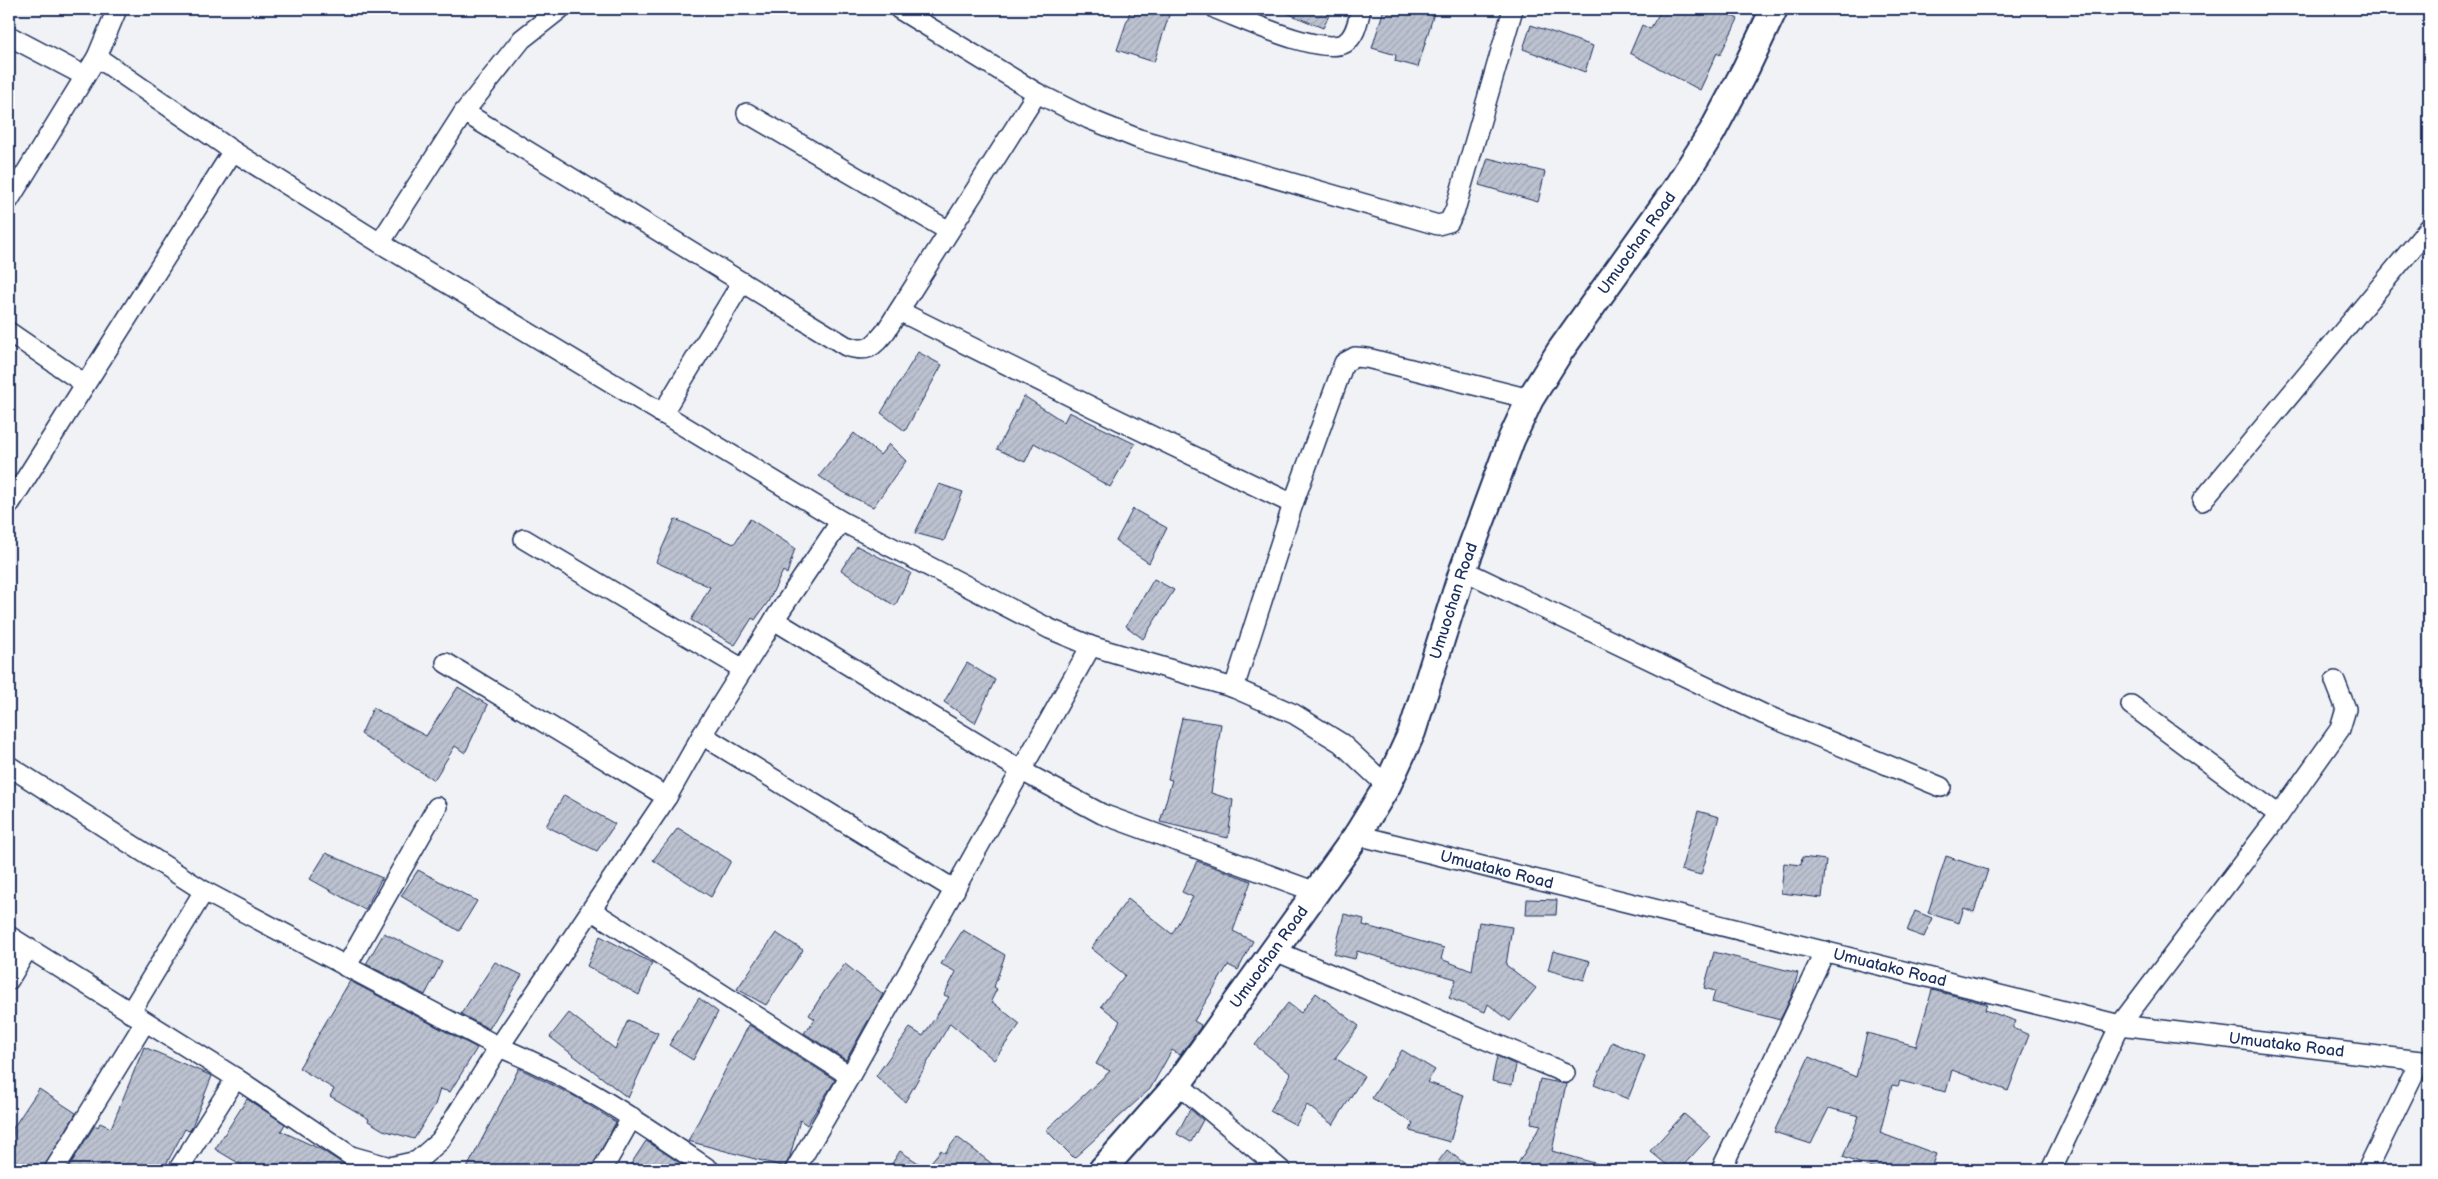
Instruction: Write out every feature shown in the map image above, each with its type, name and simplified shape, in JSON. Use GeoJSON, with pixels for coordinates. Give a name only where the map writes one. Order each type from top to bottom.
{"type":"FeatureCollection","features":[{"type":"Feature","properties":{"kind":"street"},"geometry":{"type":"LineString","coordinates":[[9,200],[97,57],[117,9]]}},
{"type":"Feature","properties":{"kind":"street"},"geometry":{"type":"LineString","coordinates":[[380,243],[464,112],[522,39],[560,9]]}},
{"type":"Feature","properties":{"kind":"street"},"geometry":{"type":"LineString","coordinates":[[899,9],[1037,93],[1089,119],[1138,138],[1438,225],[1449,222],[1456,210],[1514,9]]}},
{"type":"Feature","properties":{"kind":"street"},"geometry":{"type":"LineString","coordinates":[[1216,9],[1313,45],[1330,47],[1345,42],[1355,32],[1361,9]]}},
{"type":"Feature","properties":{"kind":"street","name":"Umuochan Road"},"geometry":{"type":"LineString","coordinates":[[1102,1170],[1178,1084],[1357,836],[1387,786],[1412,732],[1463,570],[1511,440],[1530,399],[1560,351],[1675,190],[1712,132],[1746,68],[1774,9]]}},
{"type":"Feature","properties":{"kind":"street"},"geometry":{"type":"LineString","coordinates":[[9,36],[85,76]]}},
{"type":"Feature","properties":{"kind":"street"},"geometry":{"type":"LineString","coordinates":[[97,57],[233,151],[380,243],[841,521],[1050,629],[1091,646],[1234,688],[1294,714],[1341,743],[1387,786]]}},
{"type":"Feature","properties":{"kind":"street"},"geometry":{"type":"LineString","coordinates":[[464,112],[846,346],[860,350],[873,347],[899,311],[1037,93]]}},
{"type":"Feature","properties":{"kind":"street"},"geometry":{"type":"LineString","coordinates":[[747,112],[949,231]]}},
{"type":"Feature","properties":{"kind":"street"},"geometry":{"type":"LineString","coordinates":[[9,505],[233,151]]}},
{"type":"Feature","properties":{"kind":"street"},"geometry":{"type":"LineString","coordinates":[[2202,501],[2429,228]]}},
{"type":"Feature","properties":{"kind":"street"},"geometry":{"type":"LineString","coordinates":[[662,414],[742,282]]}},
{"type":"Feature","properties":{"kind":"street"},"geometry":{"type":"LineString","coordinates":[[899,311],[1292,504]]}},
{"type":"Feature","properties":{"kind":"street"},"geometry":{"type":"LineString","coordinates":[[9,332],[85,384]]}},
{"type":"Feature","properties":{"kind":"street"},"geometry":{"type":"LineString","coordinates":[[1234,688],[1292,504],[1344,363],[1355,357],[1530,399]]}},
{"type":"Feature","properties":{"kind":"street"},"geometry":{"type":"LineString","coordinates":[[9,936],[236,1078],[347,1163],[390,1167],[417,1160],[440,1141],[499,1047],[667,797],[702,735],[743,669],[841,521]]}},
{"type":"Feature","properties":{"kind":"street"},"geometry":{"type":"LineString","coordinates":[[524,539],[743,669]]}},
{"type":"Feature","properties":{"kind":"street"},"geometry":{"type":"LineString","coordinates":[[1463,570],[1763,714],[1941,786]]}},
{"type":"Feature","properties":{"kind":"street"},"geometry":{"type":"LineString","coordinates":[[774,620],[1022,770],[1102,814],[1316,892]]}},
{"type":"Feature","properties":{"kind":"street"},"geometry":{"type":"LineString","coordinates":[[795,1170],[850,1076],[1091,646]]}},
{"type":"Feature","properties":{"kind":"street"},"geometry":{"type":"LineString","coordinates":[[446,664],[667,797]]}},
{"type":"Feature","properties":{"kind":"street"},"geometry":{"type":"LineString","coordinates":[[2051,1170],[2120,1025],[2279,815],[2340,730],[2346,709],[2335,681]]}},
{"type":"Feature","properties":{"kind":"street"},"geometry":{"type":"LineString","coordinates":[[2131,705],[2279,815]]}},
{"type":"Feature","properties":{"kind":"street"},"geometry":{"type":"LineString","coordinates":[[702,735],[955,890]]}},
{"type":"Feature","properties":{"kind":"street"},"geometry":{"type":"LineString","coordinates":[[9,766],[204,891],[499,1047],[541,1064],[632,1117],[710,1170]]}},
{"type":"Feature","properties":{"kind":"street"},"geometry":{"type":"LineString","coordinates":[[346,967],[437,807]]}},
{"type":"Feature","properties":{"kind":"street","name":"Umuatako Road"},"geometry":{"type":"LineString","coordinates":[[1357,836],[2120,1025],[2425,1061]]}},
{"type":"Feature","properties":{"kind":"street"},"geometry":{"type":"LineString","coordinates":[[54,1170],[138,1018],[204,891]]}},
{"type":"Feature","properties":{"kind":"street"},"geometry":{"type":"LineString","coordinates":[[591,910],[850,1076]]}},
{"type":"Feature","properties":{"kind":"street"},"geometry":{"type":"LineString","coordinates":[[9,980],[28,948]]}},
{"type":"Feature","properties":{"kind":"street"},"geometry":{"type":"LineString","coordinates":[[1274,950],[1566,1073]]}},
{"type":"Feature","properties":{"kind":"street"},"geometry":{"type":"LineString","coordinates":[[1721,1170],[1825,951]]}},
{"type":"Feature","properties":{"kind":"street"},"geometry":{"type":"LineString","coordinates":[[2367,1170],[2425,1061]]}},
{"type":"Feature","properties":{"kind":"street"},"geometry":{"type":"LineString","coordinates":[[178,1170],[236,1078]]}},
{"type":"Feature","properties":{"kind":"street"},"geometry":{"type":"LineString","coordinates":[[1178,1084],[1281,1170]]}},
{"type":"Feature","properties":{"kind":"street"},"geometry":{"type":"LineString","coordinates":[[602,1170],[632,1117]]}},
{"type":"Feature","properties":{"kind":"building"},"geometry":{"type":"Polygon","coordinates":[[[1131,9],[1171,9],[1154,62],[1117,50],[1131,9]]]}},
{"type":"Feature","properties":{"kind":"building"},"geometry":{"type":"Polygon","coordinates":[[[1277,9],[1332,9],[1323,28],[1277,9]]]}},
{"type":"Feature","properties":{"kind":"building"},"geometry":{"type":"Polygon","coordinates":[[[1384,9],[1418,9],[1434,13],[1418,67],[1395,61],[1396,55],[1372,48],[1384,9]]]}},
{"type":"Feature","properties":{"kind":"building"},"geometry":{"type":"Polygon","coordinates":[[[1662,9],[1720,9],[1738,19],[1720,55],[1717,53],[1700,90],[1630,53],[1642,25],[1650,29],[1662,9]]]}},
{"type":"Feature","properties":{"kind":"building"},"geometry":{"type":"Polygon","coordinates":[[[1531,25],[1593,46],[1585,72],[1523,49],[1531,25]]]}},
{"type":"Feature","properties":{"kind":"building"},"geometry":{"type":"Polygon","coordinates":[[[1488,158],[1545,172],[1538,202],[1479,185],[1488,158]]]}},
{"type":"Feature","properties":{"kind":"building"},"geometry":{"type":"Polygon","coordinates":[[[918,352],[942,365],[905,431],[881,413],[918,352]]]}},
{"type":"Feature","properties":{"kind":"building"},"geometry":{"type":"Polygon","coordinates":[[[1024,396],[1064,422],[1069,412],[1135,444],[1110,487],[1034,443],[1025,462],[997,449],[1024,396]]]}},
{"type":"Feature","properties":{"kind":"building"},"geometry":{"type":"Polygon","coordinates":[[[854,433],[880,455],[889,444],[906,461],[873,507],[842,492],[819,476],[854,433]]]}},
{"type":"Feature","properties":{"kind":"building"},"geometry":{"type":"Polygon","coordinates":[[[939,484],[963,492],[944,541],[915,533],[939,484]]]}},
{"type":"Feature","properties":{"kind":"building"},"geometry":{"type":"Polygon","coordinates":[[[1133,509],[1167,528],[1149,563],[1116,541],[1133,509]]]}},
{"type":"Feature","properties":{"kind":"building"},"geometry":{"type":"Polygon","coordinates":[[[675,519],[734,544],[750,519],[795,548],[787,574],[783,571],[768,602],[755,620],[752,618],[735,645],[691,620],[710,587],[656,562],[675,519]]]}},
{"type":"Feature","properties":{"kind":"building"},"geometry":{"type":"Polygon","coordinates":[[[857,546],[911,573],[895,606],[841,570],[857,546]]]}},
{"type":"Feature","properties":{"kind":"building"},"geometry":{"type":"Polygon","coordinates":[[[1154,579],[1174,590],[1143,639],[1126,626],[1154,579]]]}},
{"type":"Feature","properties":{"kind":"building"},"geometry":{"type":"Polygon","coordinates":[[[967,663],[995,680],[975,723],[944,702],[967,663]]]}},
{"type":"Feature","properties":{"kind":"building"},"geometry":{"type":"Polygon","coordinates":[[[458,687],[488,705],[465,753],[455,746],[434,780],[361,734],[373,708],[426,736],[458,687]]]}},
{"type":"Feature","properties":{"kind":"building"},"geometry":{"type":"Polygon","coordinates":[[[1182,718],[1221,724],[1211,793],[1233,800],[1228,838],[1160,822],[1172,780],[1168,779],[1182,718]]]}},
{"type":"Feature","properties":{"kind":"building"},"geometry":{"type":"Polygon","coordinates":[[[564,795],[615,824],[597,851],[546,826],[564,795]]]}},
{"type":"Feature","properties":{"kind":"building"},"geometry":{"type":"Polygon","coordinates":[[[1698,811],[1719,817],[1701,875],[1681,870],[1698,811]]]}},
{"type":"Feature","properties":{"kind":"building"},"geometry":{"type":"Polygon","coordinates":[[[678,828],[731,861],[711,897],[653,860],[678,828]]]}},
{"type":"Feature","properties":{"kind":"building"},"geometry":{"type":"Polygon","coordinates":[[[326,853],[382,878],[365,910],[310,879],[326,853]]]}},
{"type":"Feature","properties":{"kind":"building"},"geometry":{"type":"Polygon","coordinates":[[[1946,856],[1988,870],[1974,912],[1964,908],[1959,923],[1928,913],[1946,856]]]}},
{"type":"Feature","properties":{"kind":"building"},"geometry":{"type":"Polygon","coordinates":[[[1802,857],[1826,860],[1822,898],[1781,893],[1784,863],[1801,865],[1802,857]]]}},
{"type":"Feature","properties":{"kind":"building"},"geometry":{"type":"Polygon","coordinates":[[[1197,861],[1251,881],[1233,931],[1253,941],[1238,970],[1228,965],[1194,1021],[1201,1025],[1200,1028],[1180,1055],[1172,1050],[1150,1089],[1074,1158],[1046,1130],[1110,1071],[1096,1064],[1120,1021],[1101,1006],[1125,975],[1091,948],[1128,899],[1172,934],[1193,897],[1182,892],[1197,861]]]}},
{"type":"Feature","properties":{"kind":"building"},"geometry":{"type":"Polygon","coordinates":[[[418,870],[477,901],[459,931],[401,896],[418,870]]]}},
{"type":"Feature","properties":{"kind":"building"},"geometry":{"type":"Polygon","coordinates":[[[1527,899],[1557,900],[1556,915],[1526,915],[1527,899]]]}},
{"type":"Feature","properties":{"kind":"building"},"geometry":{"type":"Polygon","coordinates":[[[1915,911],[1932,918],[1924,937],[1907,931],[1915,911]]]}},
{"type":"Feature","properties":{"kind":"building"},"geometry":{"type":"Polygon","coordinates":[[[1344,914],[1364,919],[1363,925],[1444,948],[1441,959],[1472,971],[1479,922],[1512,927],[1506,965],[1536,988],[1510,1021],[1488,1004],[1485,1012],[1449,998],[1456,979],[1357,951],[1355,959],[1334,954],[1344,914]]]}},
{"type":"Feature","properties":{"kind":"building"},"geometry":{"type":"Polygon","coordinates":[[[963,930],[1005,955],[994,987],[997,989],[991,1001],[1020,1024],[994,1060],[950,1023],[905,1102],[876,1076],[910,1028],[923,1036],[949,997],[944,995],[956,972],[941,964],[963,930]]]}},
{"type":"Feature","properties":{"kind":"building"},"geometry":{"type":"Polygon","coordinates":[[[384,933],[442,962],[425,995],[366,964],[384,933]]]}},
{"type":"Feature","properties":{"kind":"building"},"geometry":{"type":"Polygon","coordinates":[[[776,933],[803,950],[766,1005],[737,989],[776,933]]]}},
{"type":"Feature","properties":{"kind":"building"},"geometry":{"type":"Polygon","coordinates":[[[600,936],[652,963],[639,995],[587,966],[600,936]]]}},
{"type":"Feature","properties":{"kind":"building"},"geometry":{"type":"Polygon","coordinates":[[[1553,951],[1590,961],[1584,980],[1548,970],[1553,951]]]}},
{"type":"Feature","properties":{"kind":"building"},"geometry":{"type":"Polygon","coordinates":[[[1714,952],[1798,973],[1792,995],[1780,1020],[1712,1002],[1715,991],[1704,988],[1714,952]]]}},
{"type":"Feature","properties":{"kind":"building"},"geometry":{"type":"Polygon","coordinates":[[[495,962],[522,975],[489,1029],[461,1014],[495,962]]]}},
{"type":"Feature","properties":{"kind":"building"},"geometry":{"type":"Polygon","coordinates":[[[845,964],[883,994],[846,1060],[804,1033],[815,1019],[809,1015],[845,964]]]}},
{"type":"Feature","properties":{"kind":"building"},"geometry":{"type":"Polygon","coordinates":[[[350,981],[477,1048],[450,1092],[440,1089],[435,1105],[414,1139],[383,1130],[368,1121],[369,1119],[330,1096],[334,1089],[299,1068],[350,981]]]}},
{"type":"Feature","properties":{"kind":"building"},"geometry":{"type":"Polygon","coordinates":[[[1932,990],[1987,1004],[1985,1010],[2016,1021],[2013,1028],[2029,1035],[2008,1091],[1952,1070],[1946,1092],[1900,1081],[1898,1086],[1892,1085],[1880,1133],[1936,1154],[1930,1170],[1878,1170],[1843,1157],[1859,1116],[1829,1108],[1811,1144],[1774,1132],[1809,1057],[1856,1077],[1867,1033],[1916,1046],[1932,990]]]}},
{"type":"Feature","properties":{"kind":"building"},"geometry":{"type":"Polygon","coordinates":[[[1316,993],[1359,1026],[1335,1058],[1364,1076],[1333,1125],[1307,1105],[1296,1125],[1270,1111],[1291,1074],[1255,1045],[1288,1003],[1301,1013],[1316,993]]]}},
{"type":"Feature","properties":{"kind":"building"},"geometry":{"type":"Polygon","coordinates":[[[699,998],[718,1012],[693,1060],[669,1045],[699,998]]]}},
{"type":"Feature","properties":{"kind":"building"},"geometry":{"type":"Polygon","coordinates":[[[569,1013],[615,1049],[628,1020],[658,1033],[628,1098],[550,1037],[569,1013]]]}},
{"type":"Feature","properties":{"kind":"building"},"geometry":{"type":"Polygon","coordinates":[[[749,1025],[835,1080],[807,1125],[800,1120],[785,1167],[688,1141],[749,1025]]]}},
{"type":"Feature","properties":{"kind":"building"},"geometry":{"type":"Polygon","coordinates":[[[1612,1042],[1645,1056],[1628,1099],[1594,1085],[1612,1042]]]}},
{"type":"Feature","properties":{"kind":"building"},"geometry":{"type":"Polygon","coordinates":[[[144,1047],[212,1076],[191,1129],[189,1131],[185,1129],[163,1170],[67,1170],[95,1125],[98,1127],[100,1123],[111,1128],[144,1047]]]}},
{"type":"Feature","properties":{"kind":"building"},"geometry":{"type":"Polygon","coordinates":[[[1402,1050],[1435,1070],[1427,1082],[1464,1095],[1450,1142],[1410,1131],[1413,1123],[1372,1098],[1402,1050]]]}},
{"type":"Feature","properties":{"kind":"building"},"geometry":{"type":"Polygon","coordinates":[[[1497,1056],[1516,1065],[1512,1085],[1492,1081],[1497,1056]]]}},
{"type":"Feature","properties":{"kind":"building"},"geometry":{"type":"Polygon","coordinates":[[[519,1068],[576,1097],[616,1122],[591,1170],[466,1170],[519,1068]]]}},
{"type":"Feature","properties":{"kind":"building"},"geometry":{"type":"Polygon","coordinates":[[[1540,1079],[1566,1084],[1552,1151],[1605,1166],[1604,1170],[1514,1170],[1541,1125],[1531,1123],[1540,1079]]]}},
{"type":"Feature","properties":{"kind":"building"},"geometry":{"type":"Polygon","coordinates":[[[39,1089],[76,1113],[43,1170],[9,1170],[9,1146],[12,1141],[13,1128],[39,1089]]]}},
{"type":"Feature","properties":{"kind":"building"},"geometry":{"type":"Polygon","coordinates":[[[247,1099],[285,1124],[281,1131],[320,1149],[345,1165],[360,1170],[250,1170],[215,1149],[247,1099]]]}},
{"type":"Feature","properties":{"kind":"building"},"geometry":{"type":"Polygon","coordinates":[[[1190,1109],[1203,1120],[1191,1142],[1177,1134],[1190,1109]]]}},
{"type":"Feature","properties":{"kind":"building"},"geometry":{"type":"Polygon","coordinates":[[[1684,1114],[1710,1136],[1679,1170],[1673,1170],[1650,1151],[1684,1114]]]}},
{"type":"Feature","properties":{"kind":"building"},"geometry":{"type":"Polygon","coordinates":[[[957,1137],[1000,1170],[888,1170],[900,1151],[926,1168],[941,1150],[945,1153],[957,1137]]]}},
{"type":"Feature","properties":{"kind":"building"},"geometry":{"type":"Polygon","coordinates":[[[646,1141],[653,1145],[690,1170],[627,1170],[646,1141]]]}},
{"type":"Feature","properties":{"kind":"building"},"geometry":{"type":"Polygon","coordinates":[[[1447,1150],[1473,1170],[1432,1170],[1447,1150]]]}}]}
